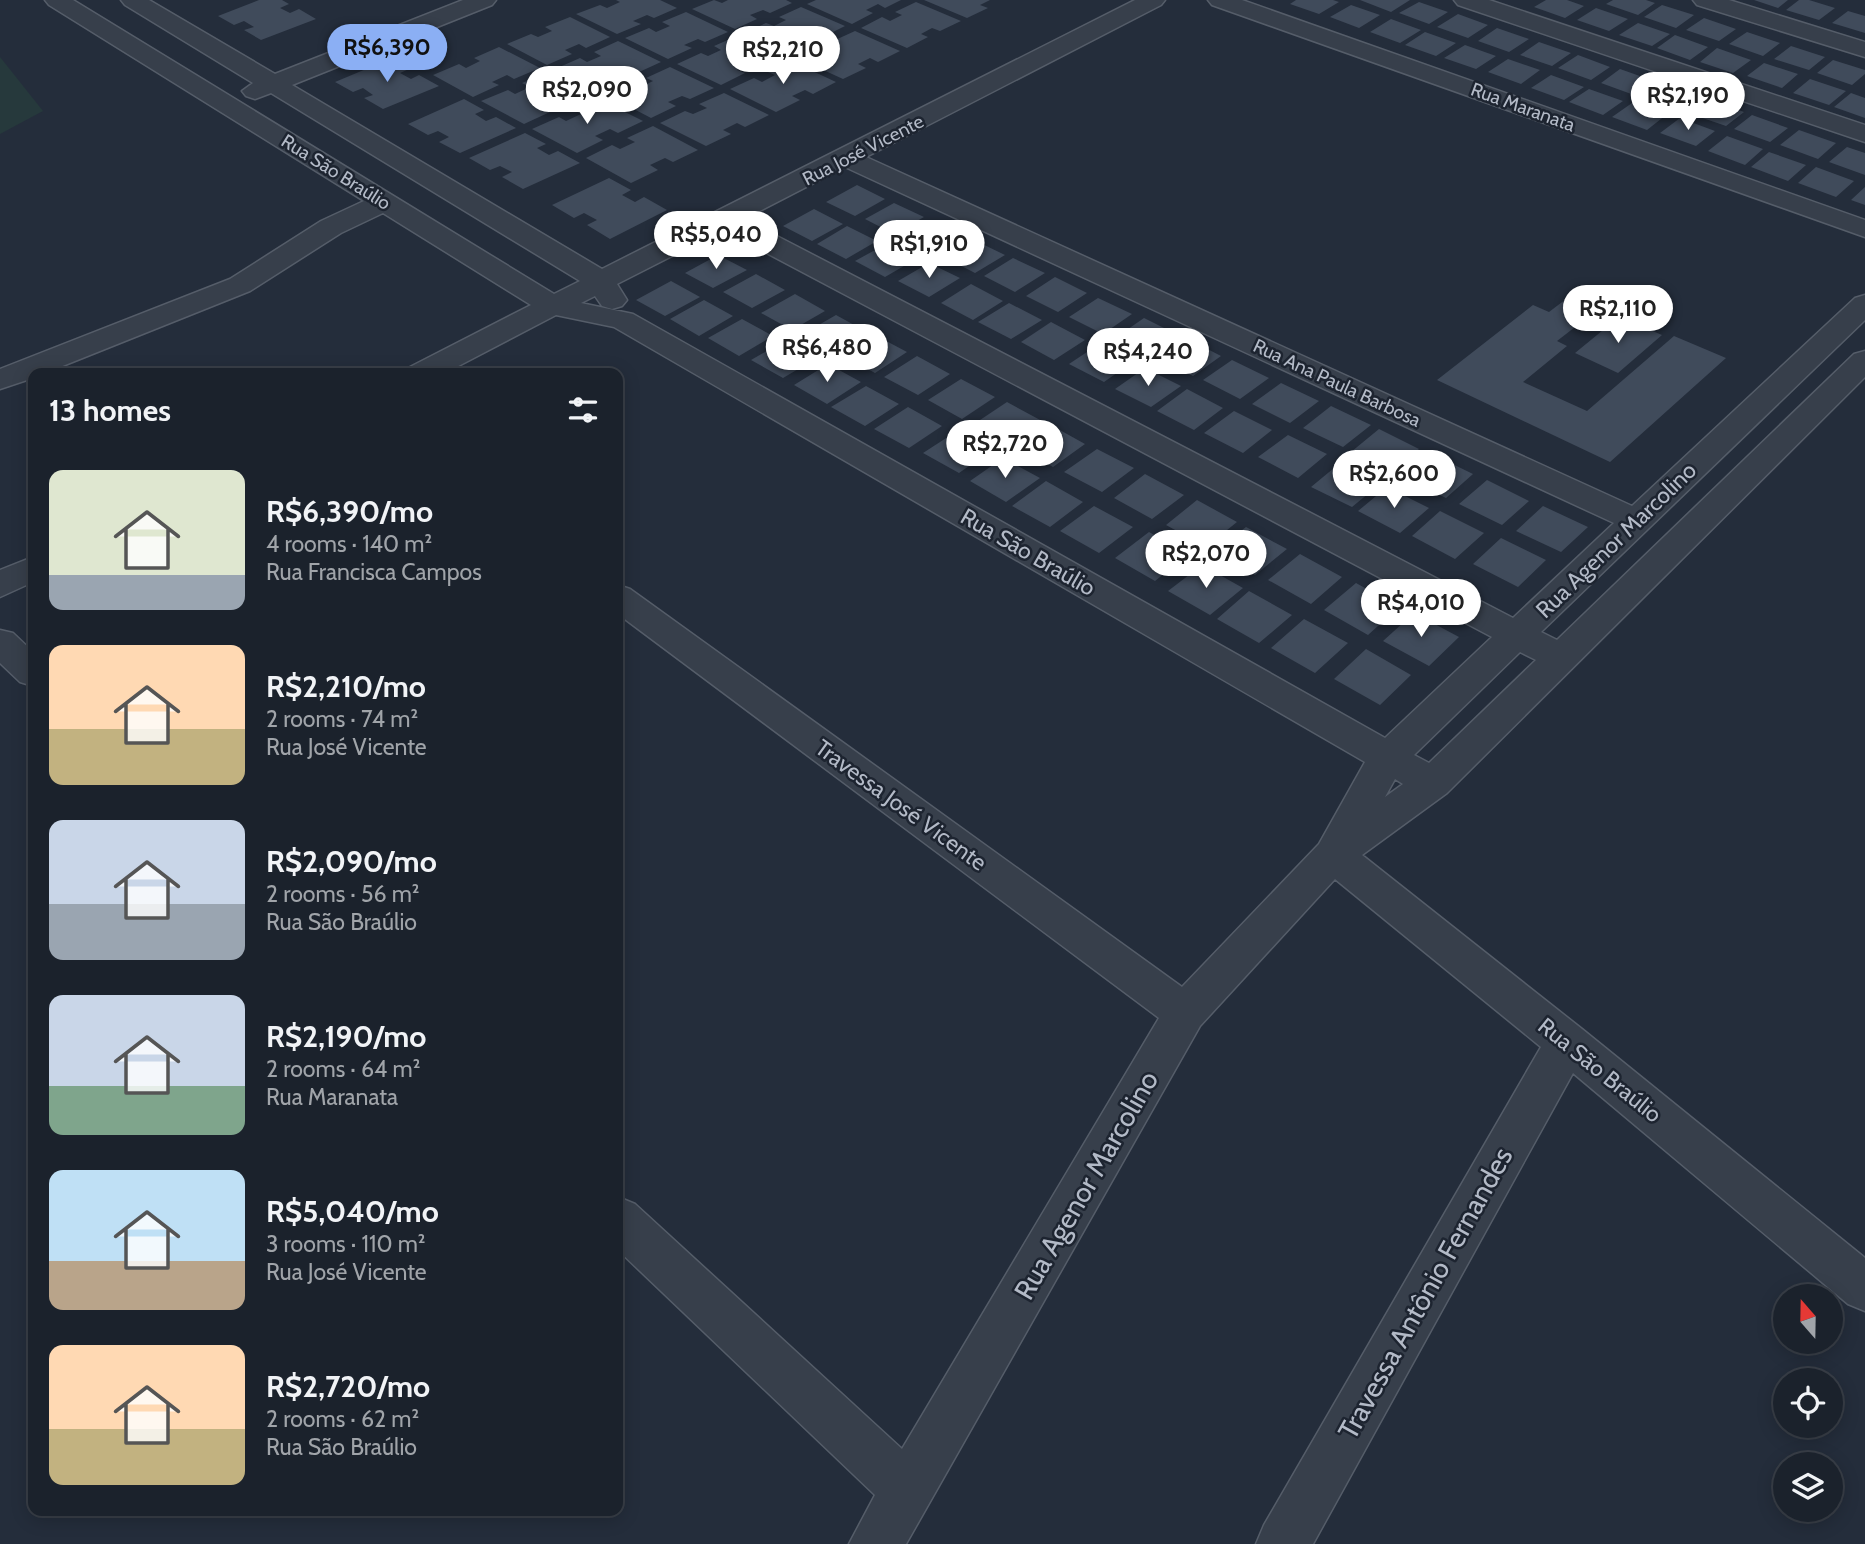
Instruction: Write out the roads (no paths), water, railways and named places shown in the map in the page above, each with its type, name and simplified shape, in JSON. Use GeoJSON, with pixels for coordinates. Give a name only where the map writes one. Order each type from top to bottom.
{"type":"FeatureCollection","features":[{"type":"Feature","properties":{"kind":"street","name":"Rua São Braúlio"},"geometry":{"type":"LineString","coordinates":[[57,0],[553,306],[623,320],[1433,783]]}},
{"type":"Feature","properties":{"kind":"street","name":"Rua São Braúlio"},"geometry":{"type":"LineString","coordinates":[[133,0],[601,281],[623,320]]}},
{"type":"Feature","properties":{"kind":"street"},"geometry":{"type":"LineString","coordinates":[[200,88],[425,0]]}},
{"type":"Feature","properties":{"kind":"street"},"geometry":{"type":"LineString","coordinates":[[224,103],[484,0]]}},
{"type":"Feature","properties":{"kind":"street","name":"Rua José Vicente"},"geometry":{"type":"LineString","coordinates":[[431,368],[1153,0]]}},
{"type":"Feature","properties":{"kind":"street","name":"Rua Maranata"},"geometry":{"type":"LineString","coordinates":[[1220,0],[1865,229]]}},
{"type":"Feature","properties":{"kind":"street"},"geometry":{"type":"LineString","coordinates":[[1466,0],[1865,134]]}},
{"type":"Feature","properties":{"kind":"street"},"geometry":{"type":"LineString","coordinates":[[1705,0],[1865,50]]}},
{"type":"Feature","properties":{"kind":"street","name":"Rua Ana Paula Barbosa"},"geometry":{"type":"LineString","coordinates":[[847,158],[1637,521]]}},
{"type":"Feature","properties":{"kind":"street"},"geometry":{"type":"LineString","coordinates":[[30,368],[240,285],[331,227],[385,202]]}},
{"type":"Feature","properties":{"kind":"street"},"geometry":{"type":"LineString","coordinates":[[724,220],[1561,658]]}},
{"type":"Feature","properties":{"kind":"street","name":"Rua Agenor Marcolino"},"geometry":{"type":"LineString","coordinates":[[1333,855],[1387,758],[1865,304]]}},
{"type":"Feature","properties":{"kind":"street","name":"Rua Agenor Marcolino"},"geometry":{"type":"LineString","coordinates":[[876,1544],[1185,1013],[1333,855],[1433,783],[1865,360]]}},
{"type":"Feature","properties":{"kind":"street"},"geometry":{"type":"LineString","coordinates":[[0,380],[28,369]]}},
{"type":"Feature","properties":{"kind":"street"},"geometry":{"type":"LineString","coordinates":[[0,585],[28,571]]}},
{"type":"Feature","properties":{"kind":"street","name":"Travessa José Vicente"},"geometry":{"type":"LineString","coordinates":[[623,601],[1185,1013]]}},
{"type":"Feature","properties":{"kind":"street"},"geometry":{"type":"LineString","coordinates":[[0,642],[28,668]]}},
{"type":"Feature","properties":{"kind":"street","name":"Rua São Braúlio"},"geometry":{"type":"LineString","coordinates":[[1333,855],[1567,1042],[1865,1288]]}},
{"type":"Feature","properties":{"kind":"street","name":"Travessa Antônio Fernandes"},"geometry":{"type":"LineString","coordinates":[[1283,1544],[1567,1042]]}},
{"type":"Feature","properties":{"kind":"street"},"geometry":{"type":"LineString","coordinates":[[623,1224],[908,1490]]}}]}
